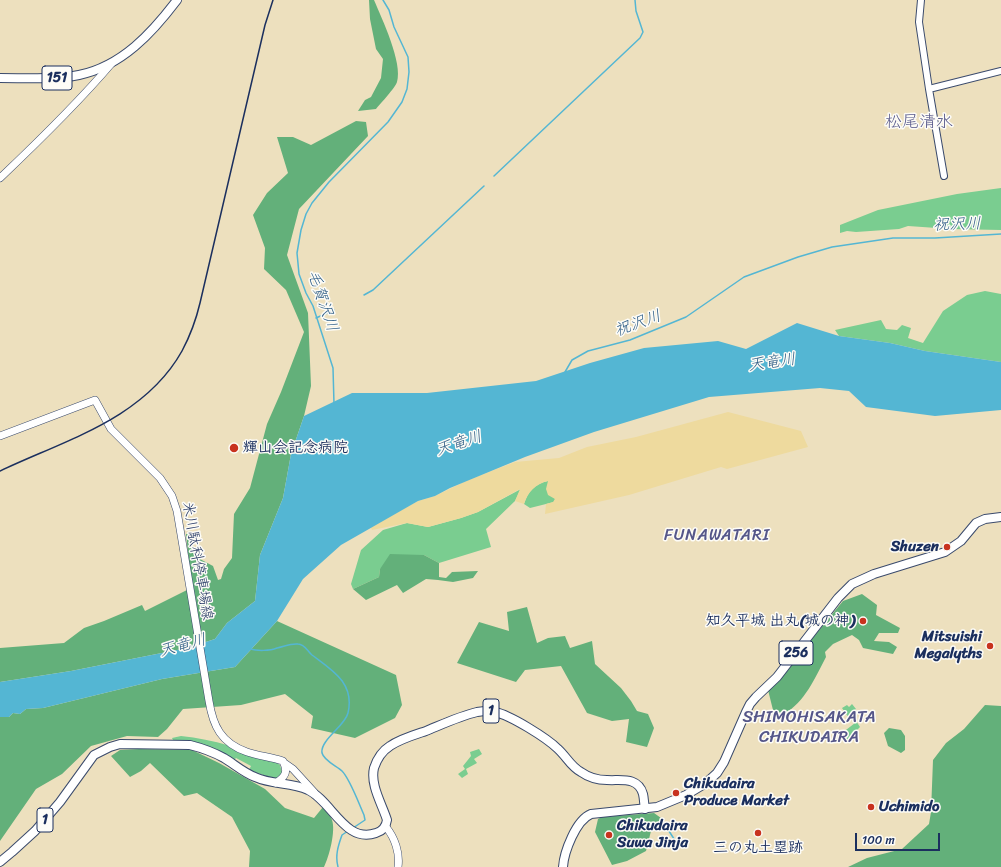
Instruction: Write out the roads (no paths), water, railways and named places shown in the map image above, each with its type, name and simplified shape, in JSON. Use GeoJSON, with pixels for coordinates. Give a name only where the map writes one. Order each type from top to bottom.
{"type":"FeatureCollection","features":[{"type":"Feature","properties":{"kind":"main road","name":"151"},"geometry":{"type":"LineString","coordinates":[[0,78],[54,78],[72,76],[112,63],[137,44],[158,24],[177,0]]}},
{"type":"Feature","properties":{"kind":"main road"},"geometry":{"type":"LineString","coordinates":[[0,178],[53,128],[112,63]]}},
{"type":"Feature","properties":{"kind":"main road","name":"米川駄科停車場線"},"geometry":{"type":"LineString","coordinates":[[0,436],[94,400],[111,429],[160,478],[172,496],[177,511],[211,714],[220,734],[230,744],[247,752],[283,761],[293,769],[317,795]]}},
{"type":"Feature","properties":{"kind":"main road","name":"256"},"geometry":{"type":"LineString","coordinates":[[563,867],[565,854],[576,828],[585,817],[591,814],[657,807],[686,795],[711,780],[724,762],[750,704],[777,677],[838,598],[852,584],[874,574],[945,552],[961,541],[976,523],[985,519],[1001,517]]}},
{"type":"Feature","properties":{"kind":"main road","name":"1"},"geometry":{"type":"LineString","coordinates":[[0,862],[35,832],[60,802],[94,755],[120,744],[190,744],[223,758],[254,777],[265,781],[302,787],[317,795],[350,830],[362,835],[380,832],[386,827],[387,820],[374,786],[373,777],[377,761],[383,752],[397,742],[458,718],[476,712],[487,711],[494,711],[511,718],[548,740],[559,750],[573,767],[581,772],[597,779],[625,780],[637,784],[643,794],[645,809]]}},
{"type":"Feature","properties":{"kind":"main road"},"geometry":{"type":"LineString","coordinates":[[276,783],[282,779],[285,774],[286,769],[283,761]]}},
{"type":"Feature","properties":{"kind":"main road"},"geometry":{"type":"LineString","coordinates":[[386,827],[392,835],[396,846],[398,867]]}},
{"type":"Feature","properties":{"kind":"street"},"geometry":{"type":"LineString","coordinates":[[921,0],[919,22],[944,176]]}},
{"type":"Feature","properties":{"kind":"street"},"geometry":{"type":"LineString","coordinates":[[929,90],[1001,71]]}},
{"type":"Feature","properties":{"kind":"water","name":"天竜川"},"geometry":{"type":"Polygon","coordinates":[[[797,323],[839,336],[1001,362],[1001,410],[935,416],[866,407],[849,391],[820,388],[709,397],[594,432],[525,457],[450,488],[435,496],[418,501],[341,545],[303,579],[277,621],[235,667],[162,679],[43,708],[26,709],[20,714],[13,713],[9,717],[0,717],[0,682],[71,671],[187,648],[215,639],[227,623],[255,601],[260,555],[283,498],[291,454],[304,416],[352,393],[427,393],[536,381],[590,363],[644,348],[718,341],[746,349],[797,323]]]}},
{"type":"Feature","properties":{"kind":"waterway","name":"毛賀沢川"},"geometry":{"type":"LineString","coordinates":[[334,404],[333,368],[313,306],[306,293],[299,274],[297,253],[301,230],[306,214],[312,203],[329,182],[388,122],[402,102],[407,89],[409,72],[408,57],[394,27],[389,10],[383,0]]}},
{"type":"Feature","properties":{"kind":"waterway"},"geometry":{"type":"LineString","coordinates":[[494,176],[640,38],[643,32],[636,11],[635,0]]}},
{"type":"Feature","properties":{"kind":"waterway"},"geometry":{"type":"LineString","coordinates":[[364,295],[373,290],[484,186]]}},
{"type":"Feature","properties":{"kind":"waterway","name":"祝沢川"},"geometry":{"type":"LineString","coordinates":[[565,372],[572,360],[588,351],[630,340],[686,317],[744,277],[798,257],[832,247],[893,238],[935,238],[1001,234]]}},
{"type":"Feature","properties":{"kind":"waterway"},"geometry":{"type":"LineString","coordinates":[[316,318],[334,310]]}},
{"type":"Feature","properties":{"kind":"waterway"},"geometry":{"type":"LineString","coordinates":[[250,649],[267,650],[293,644],[300,644],[334,672],[345,685],[348,693],[348,713],[346,718],[325,743],[322,748],[322,753],[325,758],[340,769],[345,775],[364,815],[365,820],[353,828]]}},
{"type":"Feature","properties":{"kind":"waterway"},"geometry":{"type":"LineString","coordinates":[[667,828],[676,842]]}},
{"type":"Feature","properties":{"kind":"waterway"},"geometry":{"type":"LineString","coordinates":[[338,867],[337,851],[339,843],[342,835],[348,831]]}},
{"type":"Feature","properties":{"kind":"railway"},"geometry":{"type":"LineString","coordinates":[[0,471],[76,437],[125,411],[147,394],[166,374],[182,351],[195,322],[265,25],[273,0]]}},
{"type":"Feature","properties":{"kind":"place","name":"輝山会記念病院"},"geometry":{"type":"Point","coordinates":[234,448]}},
{"type":"Feature","properties":{"kind":"place","name":"Shuzen"},"geometry":{"type":"Point","coordinates":[947,547]}},
{"type":"Feature","properties":{"kind":"place","name":"知久平城 出丸(城の神)"},"geometry":{"type":"Point","coordinates":[863,621]}},
{"type":"Feature","properties":{"kind":"place","name":"Mitsuishi Megalyths"},"geometry":{"type":"Point","coordinates":[990,646]}},
{"type":"Feature","properties":{"kind":"place","name":"Chikudaira Produce Market"},"geometry":{"type":"Point","coordinates":[676,793]}},
{"type":"Feature","properties":{"kind":"place","name":"Uchimido"},"geometry":{"type":"Point","coordinates":[871,807]}},
{"type":"Feature","properties":{"kind":"place","name":"三の丸土塁跡"},"geometry":{"type":"Point","coordinates":[758,833]}},
{"type":"Feature","properties":{"kind":"place","name":"Chikudaira Suwa Jinja"},"geometry":{"type":"Point","coordinates":[609,835]}},
{"type":"Feature","properties":{"kind":"district","name":"松尾清水"},"geometry":{"type":"Point","coordinates":[919,123]}},
{"type":"Feature","properties":{"kind":"district","name":"FUNAWATARI"},"geometry":{"type":"Point","coordinates":[717,536]}},
{"type":"Feature","properties":{"kind":"district","name":"SHIMOHISAKATA CHIKUDAIRA"},"geometry":{"type":"Point","coordinates":[809,728]}}]}
